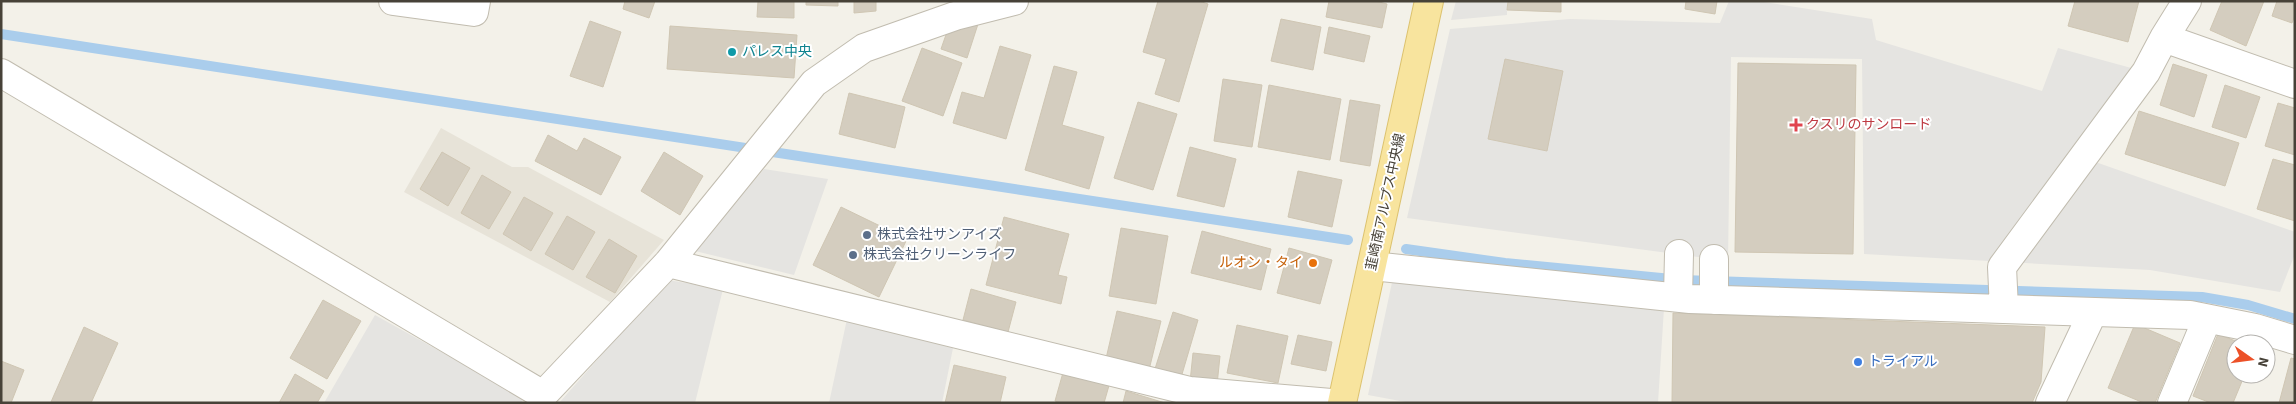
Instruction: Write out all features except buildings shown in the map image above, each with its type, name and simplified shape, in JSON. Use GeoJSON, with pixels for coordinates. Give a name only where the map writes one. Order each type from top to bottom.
{"type":"FeatureCollection","features":[{"type":"Feature","properties":{"kind":"main road","name":"韮崎南アルプス中央線"},"geometry":{"type":"LineString","coordinates":[[1342,403],[1429,1]]}},
{"type":"Feature","properties":{"kind":"street"},"geometry":{"type":"LineString","coordinates":[[393,1],[474,12],[476,1]]}},
{"type":"Feature","properties":{"kind":"street"},"geometry":{"type":"LineString","coordinates":[[2004,307],[2002,267],[2146,72],[2187,1]]}},
{"type":"Feature","properties":{"kind":"street"},"geometry":{"type":"LineString","coordinates":[[1,73],[466,357],[540,399],[668,262],[814,83],[864,48],[997,3]]}},
{"type":"Feature","properties":{"kind":"street"},"geometry":{"type":"LineString","coordinates":[[2164,38],[2295,84]]}},
{"type":"Feature","properties":{"kind":"street"},"geometry":{"type":"LineString","coordinates":[[1678,297],[1679,254]]}},
{"type":"Feature","properties":{"kind":"street"},"geometry":{"type":"LineString","coordinates":[[1714,259],[1714,300]]}},
{"type":"Feature","properties":{"kind":"street"},"geometry":{"type":"LineString","coordinates":[[668,262],[1190,391],[1331,403]]}},
{"type":"Feature","properties":{"kind":"street"},"geometry":{"type":"LineString","coordinates":[[1372,266],[1714,300],[2004,307],[2190,315],[2255,328],[2295,340]]}},
{"type":"Feature","properties":{"kind":"street"},"geometry":{"type":"LineString","coordinates":[[2050,403],[2093,312]]}},
{"type":"Feature","properties":{"kind":"street"},"geometry":{"type":"LineString","coordinates":[[2172,403],[2207,319]]}},
{"type":"Feature","properties":{"kind":"shaded area"},"geometry":{"type":"Polygon","coordinates":[[[1456,1],[1507,1],[1507,15],[1451,20],[1456,1]]]}},
{"type":"Feature","properties":{"kind":"shaded area"},"geometry":{"type":"Polygon","coordinates":[[[1729,1],[1758,1],[1872,19],[1876,40],[2042,91],[2058,48],[2146,72],[2084,158],[2295,232],[2295,254],[2280,292],[2150,270],[1864,254],[1862,59],[1731,57],[1728,261],[1407,218],[1450,29],[1570,19],[1720,23],[1729,1]]]}},
{"type":"Feature","properties":{"kind":"shaded area"},"geometry":{"type":"Polygon","coordinates":[[[441,128],[512,167],[528,167],[664,240],[610,302],[404,192],[441,128]]]}},
{"type":"Feature","properties":{"kind":"shaded area"},"geometry":{"type":"Polygon","coordinates":[[[764,169],[828,179],[794,275],[695,251],[764,169]]]}},
{"type":"Feature","properties":{"kind":"shaded area"},"geometry":{"type":"Polygon","coordinates":[[[1394,273],[1664,308],[1658,403],[1411,403],[1368,395],[1394,273]]]}},
{"type":"Feature","properties":{"kind":"shaded area"},"geometry":{"type":"Polygon","coordinates":[[[668,280],[723,289],[695,403],[559,403],[668,280]]]}},
{"type":"Feature","properties":{"kind":"shaded area"},"geometry":{"type":"Polygon","coordinates":[[[375,315],[524,398],[521,403],[324,403],[375,315]]]}},
{"type":"Feature","properties":{"kind":"shaded area"},"geometry":{"type":"Polygon","coordinates":[[[847,319],[953,348],[942,403],[829,403],[847,319]]]}},
{"type":"Feature","properties":{"kind":"waterway"},"geometry":{"type":"LineString","coordinates":[[1,34],[1348,240]]}},
{"type":"Feature","properties":{"kind":"waterway"},"geometry":{"type":"LineString","coordinates":[[1406,249],[1505,263],[1682,280],[2202,297],[2248,305],[2295,319]]}},
{"type":"Feature","properties":{"kind":"place","name":"パレス中央"},"geometry":{"type":"Point","coordinates":[732,52]}},
{"type":"Feature","properties":{"kind":"place","name":"クスリのサンロード"},"geometry":{"type":"Point","coordinates":[1796,125]}},
{"type":"Feature","properties":{"kind":"place","name":"株式会社サンアイズ"},"geometry":{"type":"Point","coordinates":[867,235]}},
{"type":"Feature","properties":{"kind":"place","name":"株式会社クリーンライフ"},"geometry":{"type":"Point","coordinates":[853,255]}},
{"type":"Feature","properties":{"kind":"place","name":"ルオン・タイ"},"geometry":{"type":"Point","coordinates":[1313,263]}},
{"type":"Feature","properties":{"kind":"place","name":"トライアル"},"geometry":{"type":"Point","coordinates":[1858,362]}}]}
